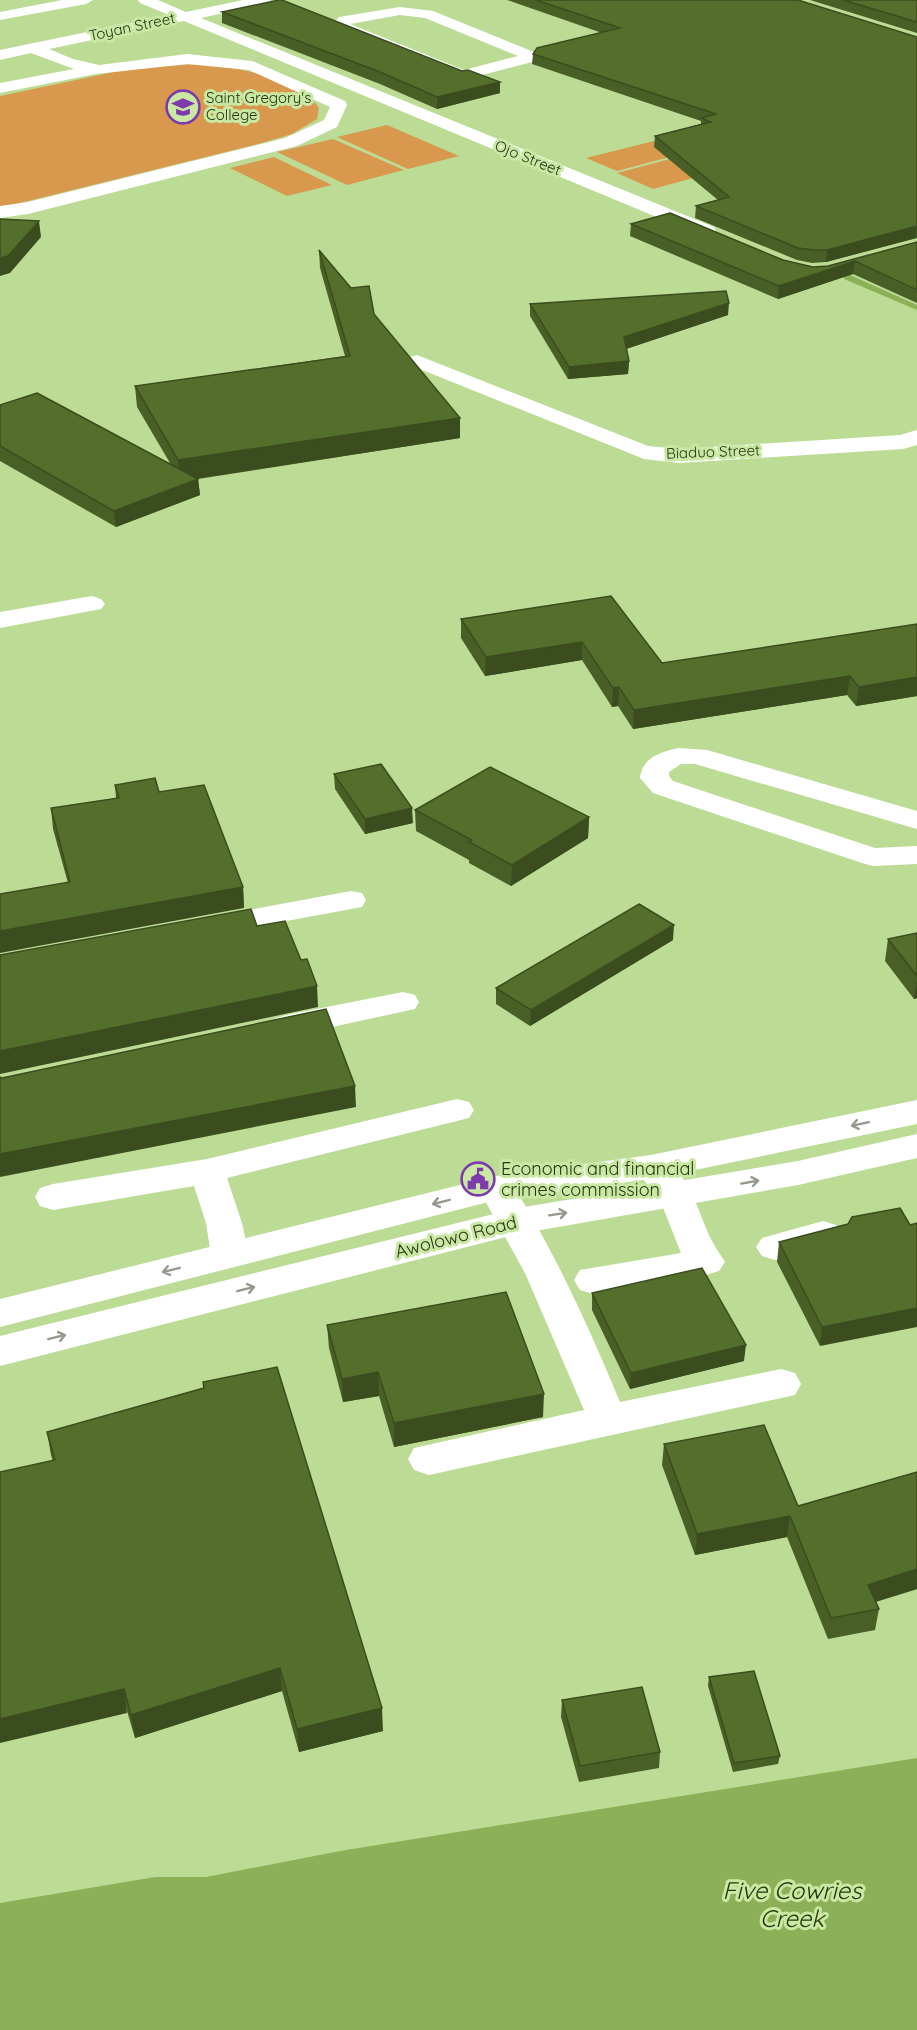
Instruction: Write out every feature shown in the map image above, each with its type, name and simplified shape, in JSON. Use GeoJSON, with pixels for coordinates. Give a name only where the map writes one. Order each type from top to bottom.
{"type":"FeatureCollection","features":[{"type":"Feature","properties":{"kind":"street"},"geometry":{"type":"LineString","coordinates":[[0,16],[86,0]]}},
{"type":"Feature","properties":{"kind":"street","name":"Ojo Street"},"geometry":{"type":"LineString","coordinates":[[145,0],[724,238]]}},
{"type":"Feature","properties":{"kind":"street","name":"Toyan Street"},"geometry":{"type":"LineString","coordinates":[[0,55],[264,0]]}},
{"type":"Feature","properties":{"kind":"street"},"geometry":{"type":"LineString","coordinates":[[360,48],[381,44],[463,75],[519,62],[526,59],[528,55],[428,14],[390,12],[344,20],[340,25],[381,44]]}},
{"type":"Feature","properties":{"kind":"street"},"geometry":{"type":"LineString","coordinates":[[32,48],[68,63],[99,70]]}},
{"type":"Feature","properties":{"kind":"street"},"geometry":{"type":"LineString","coordinates":[[295,62],[327,55]]}},
{"type":"Feature","properties":{"kind":"street"},"geometry":{"type":"LineString","coordinates":[[0,88],[99,70],[187,59],[252,66],[339,105],[332,123],[291,142],[28,208],[0,212]]}},
{"type":"Feature","properties":{"kind":"street","name":"Biaduo Street"},"geometry":{"type":"LineString","coordinates":[[417,361],[644,452],[679,456],[903,442],[917,437]]}},
{"type":"Feature","properties":{"kind":"street"},"geometry":{"type":"LineString","coordinates":[[0,620],[92,604]]}},
{"type":"Feature","properties":{"kind":"street"},"geometry":{"type":"LineString","coordinates":[[917,820],[697,756],[680,754],[664,761],[655,769],[654,777],[663,787],[873,857],[917,855]]}},
{"type":"Feature","properties":{"kind":"street"},"geometry":{"type":"LineString","coordinates":[[187,930],[351,900]]}},
{"type":"Feature","properties":{"kind":"street"},"geometry":{"type":"LineString","coordinates":[[261,1032],[403,1002]]}},
{"type":"Feature","properties":{"kind":"street"},"geometry":{"type":"LineString","coordinates":[[53,1197],[207,1172],[457,1110]]}},
{"type":"Feature","properties":{"kind":"street","name":"Awolowo Road"},"geometry":{"type":"LineString","coordinates":[[0,1313],[496,1188],[651,1167],[917,1112]]}},
{"type":"Feature","properties":{"kind":"street","name":"Awolowo Road"},"geometry":{"type":"LineString","coordinates":[[0,1351],[518,1221],[676,1196],[798,1173],[917,1146]]}},
{"type":"Feature","properties":{"kind":"street"},"geometry":{"type":"LineString","coordinates":[[592,1280],[706,1262],[694,1243],[676,1196],[651,1167]]}},
{"type":"Feature","properties":{"kind":"street"},"geometry":{"type":"LineString","coordinates":[[207,1172],[224,1223],[230,1255]]}},
{"type":"Feature","properties":{"kind":"street"},"geometry":{"type":"LineString","coordinates":[[496,1188],[518,1221],[548,1277],[608,1420]]}},
{"type":"Feature","properties":{"kind":"street"},"geometry":{"type":"LineString","coordinates":[[775,1247],[831,1232]]}},
{"type":"Feature","properties":{"kind":"street"},"geometry":{"type":"LineString","coordinates":[[429,1459],[781,1384]]}},
{"type":"Feature","properties":{"kind":"shaded area"},"geometry":{"type":"Polygon","coordinates":[[[196,64],[245,71],[280,80],[309,97],[319,108],[317,119],[292,134],[262,143],[0,208],[0,96],[128,69],[196,64]]]}},
{"type":"Feature","properties":{"kind":"shaded area"},"geometry":{"type":"Polygon","coordinates":[[[387,125],[459,156],[408,169],[337,137],[387,125]]]}},
{"type":"Feature","properties":{"kind":"shaded area"},"geometry":{"type":"Polygon","coordinates":[[[333,139],[404,170],[347,185],[277,152],[333,139]]]}},
{"type":"Feature","properties":{"kind":"shaded area"},"geometry":{"type":"Polygon","coordinates":[[[654,141],[685,153],[617,171],[586,158],[654,141]]]}},
{"type":"Feature","properties":{"kind":"shaded area"},"geometry":{"type":"Polygon","coordinates":[[[689,154],[726,169],[653,189],[617,173],[689,154]]]}},
{"type":"Feature","properties":{"kind":"shaded area"},"geometry":{"type":"Polygon","coordinates":[[[274,157],[332,185],[287,196],[230,168],[274,157]]]}},
{"type":"Feature","properties":{"kind":"water","name":"Five Cowries Creek"},"geometry":{"type":"Polygon","coordinates":[[[917,1758],[917,2030],[0,2030],[0,1903],[155,1877],[206,1877],[340,1851],[917,1758]]]}},
{"type":"Feature","properties":{"kind":"building"},"geometry":{"type":"Polygon","coordinates":[[[279,0],[462,71],[468,70],[500,82],[437,97],[380,72],[222,12],[279,0]]]}},
{"type":"Feature","properties":{"kind":"building"},"geometry":{"type":"Polygon","coordinates":[[[536,0],[798,0],[917,37],[917,226],[827,250],[813,250],[798,248],[696,206],[729,197],[655,136],[711,122],[701,118],[716,114],[533,54],[537,48],[620,28],[536,0]]]}},
{"type":"Feature","properties":{"kind":"building"},"geometry":{"type":"Polygon","coordinates":[[[843,0],[917,0],[917,22],[843,0]]]}},
{"type":"Feature","properties":{"kind":"building"},"geometry":{"type":"Polygon","coordinates":[[[670,213],[783,260],[813,267],[828,266],[917,242],[917,290],[855,261],[779,286],[631,224],[670,213]]]}},
{"type":"Feature","properties":{"kind":"building"},"geometry":{"type":"Polygon","coordinates":[[[0,219],[39,221],[8,256],[0,258],[0,219]]]}},
{"type":"Feature","properties":{"kind":"building"},"geometry":{"type":"Polygon","coordinates":[[[319,250],[351,288],[369,286],[374,314],[460,418],[178,460],[135,386],[350,356],[319,250]]]}},
{"type":"Feature","properties":{"kind":"building"},"geometry":{"type":"Polygon","coordinates":[[[726,291],[729,303],[624,337],[629,361],[569,367],[530,304],[726,291]]]}},
{"type":"Feature","properties":{"kind":"building"},"geometry":{"type":"Polygon","coordinates":[[[37,393],[198,479],[114,511],[0,446],[0,405],[37,393]]]}},
{"type":"Feature","properties":{"kind":"building"},"geometry":{"type":"Polygon","coordinates":[[[611,596],[662,663],[917,624],[917,677],[859,687],[850,676],[634,710],[619,687],[613,688],[582,642],[486,657],[461,619],[611,596]]]}},
{"type":"Feature","properties":{"kind":"building"},"geometry":{"type":"Polygon","coordinates":[[[381,764],[412,808],[365,819],[334,774],[381,764]]]}},
{"type":"Feature","properties":{"kind":"building"},"geometry":{"type":"Polygon","coordinates":[[[490,767],[589,817],[512,865],[469,842],[472,840],[415,810],[490,767]]]}},
{"type":"Feature","properties":{"kind":"building"},"geometry":{"type":"Polygon","coordinates":[[[155,778],[159,792],[204,785],[243,887],[0,931],[0,894],[70,882],[51,808],[119,798],[115,785],[155,778]]]}},
{"type":"Feature","properties":{"kind":"building"},"geometry":{"type":"Polygon","coordinates":[[[639,904],[674,925],[531,1010],[496,988],[639,904]]]}},
{"type":"Feature","properties":{"kind":"building"},"geometry":{"type":"Polygon","coordinates":[[[251,909],[257,926],[285,921],[301,960],[307,959],[317,986],[0,1051],[0,955],[251,909]]]}},
{"type":"Feature","properties":{"kind":"building"},"geometry":{"type":"Polygon","coordinates":[[[917,933],[917,976],[888,939],[917,933]]]}},
{"type":"Feature","properties":{"kind":"building"},"geometry":{"type":"Polygon","coordinates":[[[326,1009],[355,1086],[0,1154],[0,1077],[326,1009]]]}},
{"type":"Feature","properties":{"kind":"building"},"geometry":{"type":"Polygon","coordinates":[[[900,1208],[910,1225],[917,1223],[917,1308],[822,1327],[779,1242],[848,1224],[852,1217],[900,1208]]]}},
{"type":"Feature","properties":{"kind":"building"},"geometry":{"type":"Polygon","coordinates":[[[702,1268],[746,1345],[631,1373],[592,1293],[702,1268]]]}},
{"type":"Feature","properties":{"kind":"building"},"geometry":{"type":"Polygon","coordinates":[[[506,1292],[544,1394],[394,1423],[378,1372],[342,1379],[327,1325],[506,1292]]]}},
{"type":"Feature","properties":{"kind":"building"},"geometry":{"type":"Polygon","coordinates":[[[277,1367],[382,1708],[297,1729],[280,1668],[131,1715],[124,1689],[0,1719],[0,1472],[55,1460],[47,1432],[204,1388],[203,1382],[277,1367]]]}},
{"type":"Feature","properties":{"kind":"building"},"geometry":{"type":"Polygon","coordinates":[[[764,1425],[798,1506],[917,1472],[917,1569],[868,1585],[879,1609],[831,1618],[790,1516],[697,1534],[664,1444],[764,1425]]]}},
{"type":"Feature","properties":{"kind":"building"},"geometry":{"type":"Polygon","coordinates":[[[754,1671],[780,1756],[734,1763],[709,1677],[754,1671]]]}},
{"type":"Feature","properties":{"kind":"building"},"geometry":{"type":"Polygon","coordinates":[[[642,1687],[660,1752],[580,1766],[562,1700],[642,1687]]]}},
{"type":"Feature","properties":{"kind":"waterway"},"geometry":{"type":"LineString","coordinates":[[847,277],[917,308]]}},
{"type":"Feature","properties":{"kind":"place","name":"Saint Gregory's College"},"geometry":{"type":"Point","coordinates":[183,107]}},
{"type":"Feature","properties":{"kind":"place","name":"Economic and financial crimes commission"},"geometry":{"type":"Point","coordinates":[478,1179]}}]}
